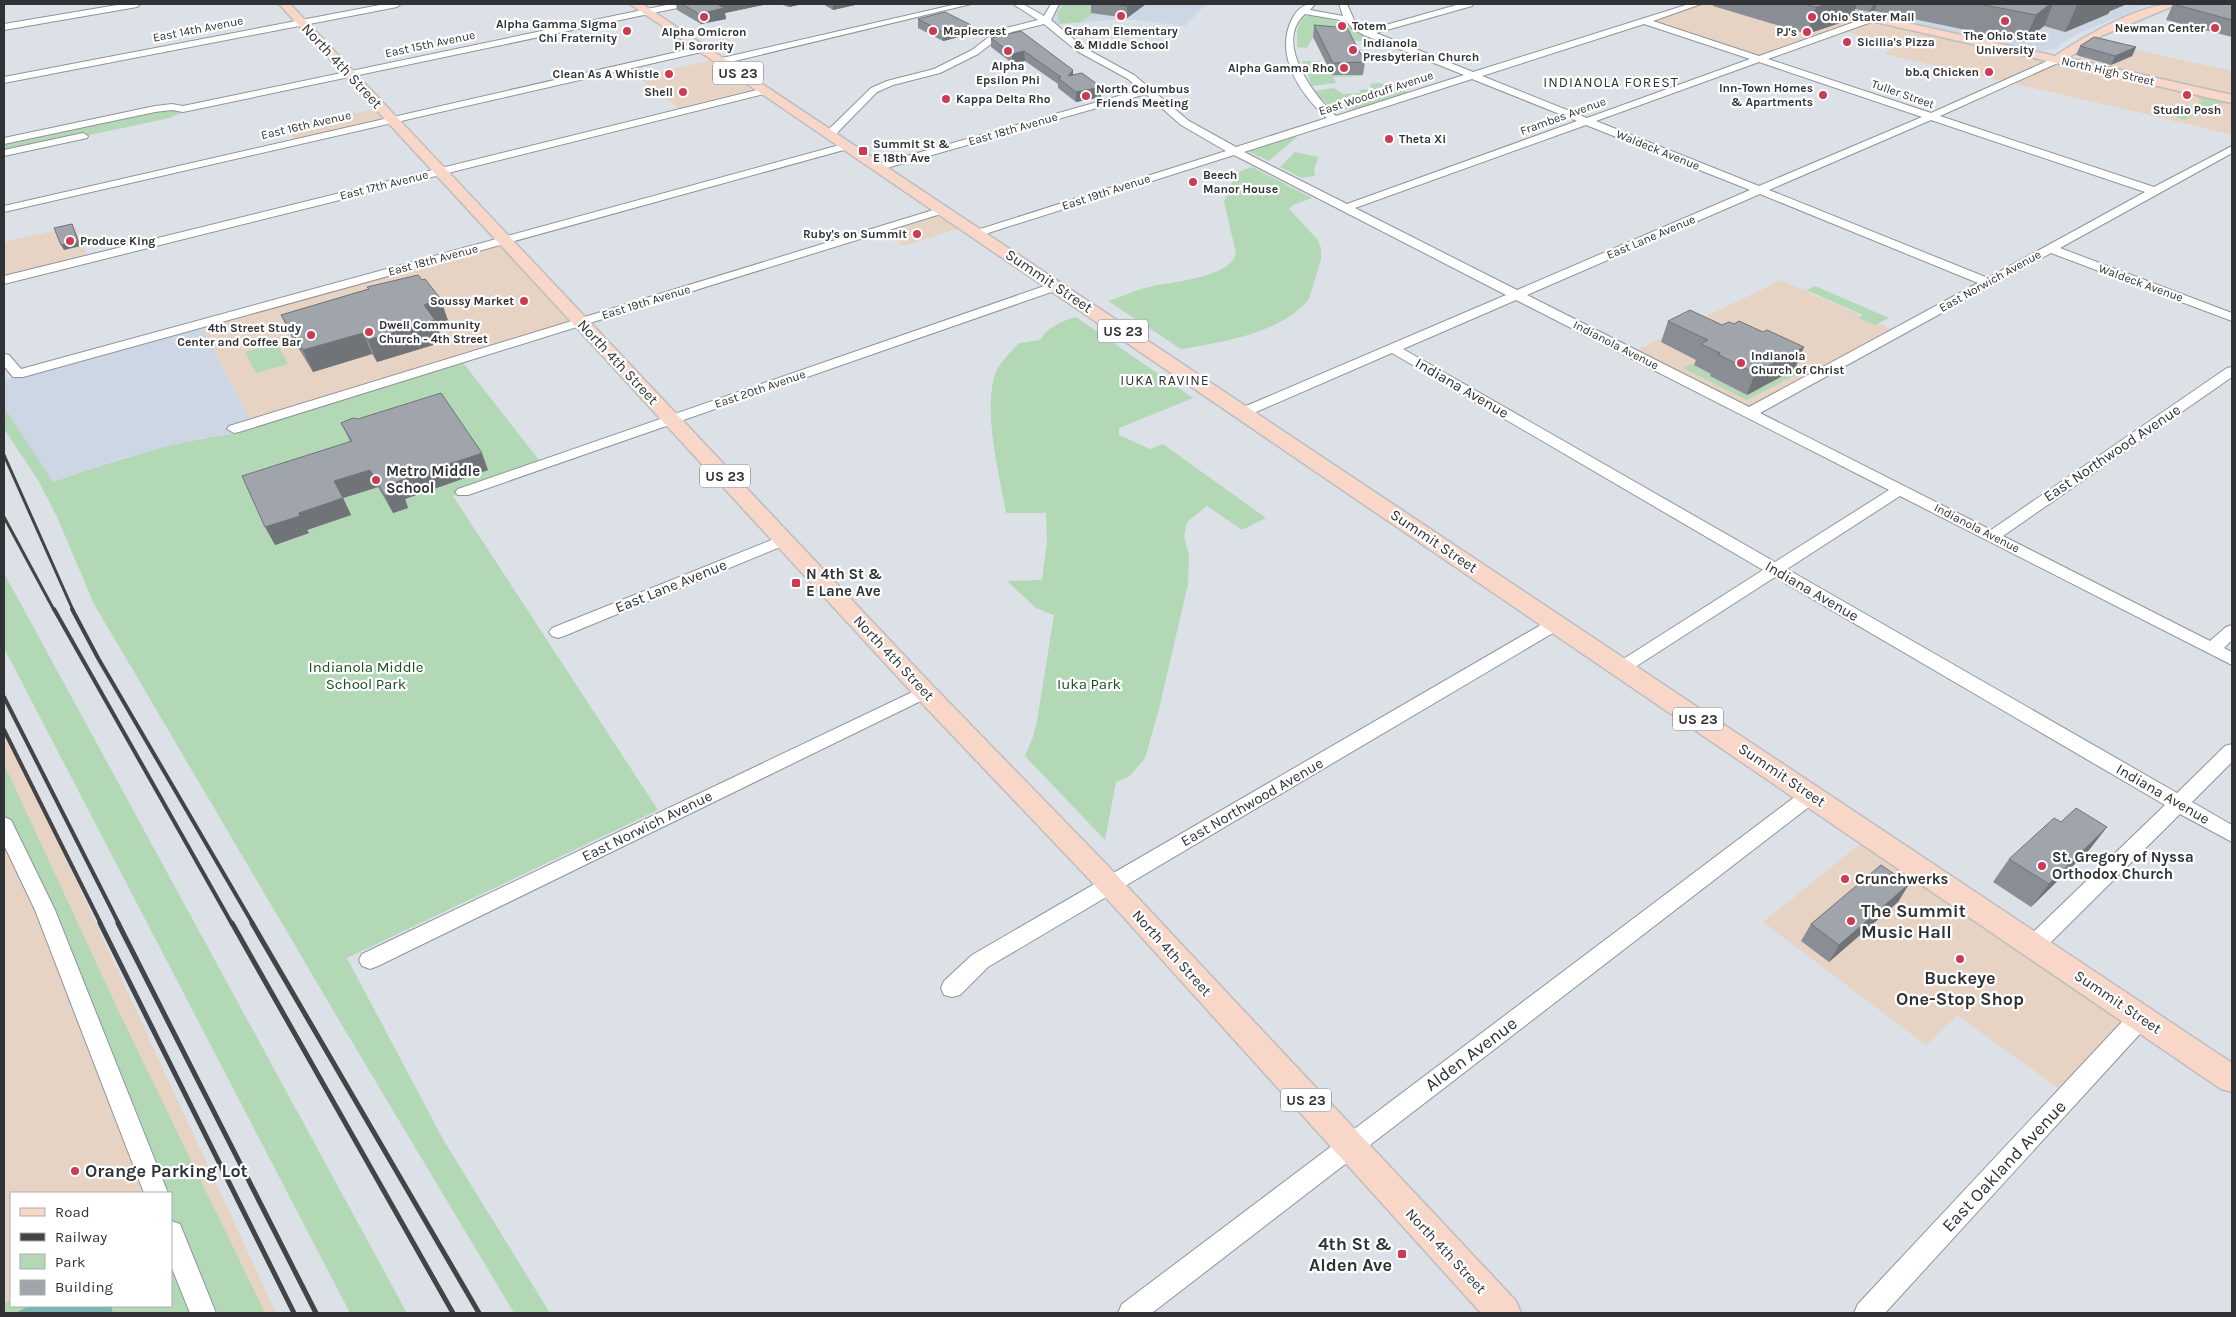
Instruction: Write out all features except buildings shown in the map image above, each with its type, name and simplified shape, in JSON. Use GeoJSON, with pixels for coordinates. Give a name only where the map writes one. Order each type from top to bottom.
{"type":"FeatureCollection","features":[{"type":"Feature","properties":{"kind":"main road","name":"North 4th Street"},"geometry":{"type":"LineString","coordinates":[[284,4],[925,692],[1110,885],[1349,1147],[1504,1313]]}},
{"type":"Feature","properties":{"kind":"main road","name":"Summit Street"},"geometry":{"type":"LineString","coordinates":[[635,4],[1623,667],[2232,1079]]}},
{"type":"Feature","properties":{"kind":"main road","name":"North High Street"},"geometry":{"type":"LineString","coordinates":[[1809,4],[2232,99]]}},
{"type":"Feature","properties":{"kind":"main road"},"geometry":{"type":"LineString","coordinates":[[2057,60],[2097,34],[2169,4]]}},
{"type":"Feature","properties":{"kind":"street"},"geometry":{"type":"LineString","coordinates":[[4,28],[137,4]]}},
{"type":"Feature","properties":{"kind":"street","name":"East 14th Avenue"},"geometry":{"type":"LineString","coordinates":[[4,80],[397,4]]}},
{"type":"Feature","properties":{"kind":"street","name":"East 15th Avenue"},"geometry":{"type":"LineString","coordinates":[[4,140],[155,109],[172,107],[184,109],[682,4]]}},
{"type":"Feature","properties":{"kind":"street"},"geometry":{"type":"LineString","coordinates":[[722,61],[967,4]]}},
{"type":"Feature","properties":{"kind":"street","name":"Indianola Avenue"},"geometry":{"type":"LineString","coordinates":[[1017,4],[1046,20],[1080,50],[1131,77],[1185,123],[1234,151],[2232,659]]}},
{"type":"Feature","properties":{"kind":"street"},"geometry":{"type":"LineString","coordinates":[[830,134],[874,90],[890,83],[937,71],[975,52],[993,38],[1010,30],[1046,20],[1055,4]]}},
{"type":"Feature","properties":{"kind":"street"},"geometry":{"type":"LineString","coordinates":[[1311,4],[1301,11],[1290,27],[1289,46],[1300,80],[1310,96],[1334,120]]}},
{"type":"Feature","properties":{"kind":"street"},"geometry":{"type":"LineString","coordinates":[[1301,11],[1347,19],[1343,4]]}},
{"type":"Feature","properties":{"kind":"street"},"geometry":{"type":"LineString","coordinates":[[1367,33],[1469,4]]}},
{"type":"Feature","properties":{"kind":"street","name":"East Woodruff Avenue"},"geometry":{"type":"LineString","coordinates":[[1234,151],[1697,4]]}},
{"type":"Feature","properties":{"kind":"street","name":"Frambes Avenue"},"geometry":{"type":"LineString","coordinates":[[1345,208],[1874,18]]}},
{"type":"Feature","properties":{"kind":"street","name":"Waldeck Avenue"},"geometry":{"type":"LineString","coordinates":[[1347,19],[1367,33],[1988,282]]}},
{"type":"Feature","properties":{"kind":"street","name":"Tuller Street"},"geometry":{"type":"LineString","coordinates":[[1644,21],[2154,192]]}},
{"type":"Feature","properties":{"kind":"street","name":"East 16th Avenue"},"geometry":{"type":"LineString","coordinates":[[4,208],[703,49]]}},
{"type":"Feature","properties":{"kind":"street","name":"East Lane Avenue"},"geometry":{"type":"LineString","coordinates":[[1244,412],[2024,76],[2057,60]]}},
{"type":"Feature","properties":{"kind":"street","name":"East 17th Avenue"},"geometry":{"type":"LineString","coordinates":[[4,280],[765,91]]}},
{"type":"Feature","properties":{"kind":"street","name":"East 18th Avenue"},"geometry":{"type":"LineString","coordinates":[[879,167],[1147,91]]}},
{"type":"Feature","properties":{"kind":"street","name":"East 15th Avenue"},"geometry":{"type":"LineString","coordinates":[[165,119],[176,116],[184,109]]}},
{"type":"Feature","properties":{"kind":"street"},"geometry":{"type":"LineString","coordinates":[[4,153],[92,135]]}},
{"type":"Feature","properties":{"kind":"street","name":"East 18th Avenue"},"geometry":{"type":"LineString","coordinates":[[4,358],[18,374],[847,146]]}},
{"type":"Feature","properties":{"kind":"street","name":"East Norwich Avenue"},"geometry":{"type":"LineString","coordinates":[[1749,413],[2232,149]]}},
{"type":"Feature","properties":{"kind":"street","name":"East 19th Avenue"},"geometry":{"type":"LineString","coordinates":[[978,233],[1234,151]]}},
{"type":"Feature","properties":{"kind":"street","name":"East 19th Avenue"},"geometry":{"type":"LineString","coordinates":[[234,429],[943,210]]}},
{"type":"Feature","properties":{"kind":"street","name":"Waldeck Avenue"},"geometry":{"type":"LineString","coordinates":[[2050,248],[2232,317]]}},
{"type":"Feature","properties":{"kind":"street","name":"East 20th Avenue"},"geometry":{"type":"LineString","coordinates":[[463,492],[1056,286]]}},
{"type":"Feature","properties":{"kind":"street","name":"Indiana Avenue"},"geometry":{"type":"LineString","coordinates":[[1392,348],[2232,834]]}},
{"type":"Feature","properties":{"kind":"street","name":"East Northwood Avenue"},"geometry":{"type":"LineString","coordinates":[[1992,536],[2232,371]]}},
{"type":"Feature","properties":{"kind":"street"},"geometry":{"type":"LineString","coordinates":[[1623,667],[1900,490]]}},
{"type":"Feature","properties":{"kind":"street","name":"East Lane Avenue"},"geometry":{"type":"LineString","coordinates":[[558,632],[784,540]]}},
{"type":"Feature","properties":{"kind":"street","name":"East Northwood Avenue"},"geometry":{"type":"LineString","coordinates":[[952,988],[980,961],[1556,623]]}},
{"type":"Feature","properties":{"kind":"street"},"geometry":{"type":"LineString","coordinates":[[2212,649],[2232,631]]}},
{"type":"Feature","properties":{"kind":"street","name":"East Norwich Avenue"},"geometry":{"type":"LineString","coordinates":[[370,960],[925,692]]}},
{"type":"Feature","properties":{"kind":"street"},"geometry":{"type":"LineString","coordinates":[[2034,944],[2232,751]]}},
{"type":"Feature","properties":{"kind":"street","name":"Alden Avenue"},"geometry":{"type":"LineString","coordinates":[[1131,1313],[1812,795]]}},
{"type":"Feature","properties":{"kind":"street"},"geometry":{"type":"LineString","coordinates":[[4,825],[45,910],[156,1192]]}},
{"type":"Feature","properties":{"kind":"street","name":"East Oakland Avenue"},"geometry":{"type":"LineString","coordinates":[[1867,1313],[2141,1017]]}},
{"type":"Feature","properties":{"kind":"street"},"geometry":{"type":"LineString","coordinates":[[172,1236],[203,1313]]}},
{"type":"Feature","properties":{"kind":"shaded area","name":"Graham Elementary & Middle School"},"geometry":{"type":"Polygon","coordinates":[[[1055,4],[1206,4],[1185,26],[1127,19],[1050,25],[1046,21],[1055,4]]]}},
{"type":"Feature","properties":{"kind":"shaded area"},"geometry":{"type":"Polygon","coordinates":[[[1673,4],[1794,4],[2067,65],[2082,54],[2114,45],[2232,71],[2232,135],[1884,54],[1897,44],[1840,31],[1758,60],[1644,21],[1686,7],[1673,4]]]}},
{"type":"Feature","properties":{"kind":"shaded area","name":"The Ohio State University"},"geometry":{"type":"Polygon","coordinates":[[[1829,4],[2150,4],[2075,35],[2054,49],[2040,51],[1829,4]]]}},
{"type":"Feature","properties":{"kind":"shaded area"},"geometry":{"type":"Polygon","coordinates":[[[720,58],[770,91],[685,113],[638,77],[720,58]]]}},
{"type":"Feature","properties":{"kind":"shaded area"},"geometry":{"type":"Polygon","coordinates":[[[378,108],[388,119],[296,141],[287,129],[378,108]]]}},
{"type":"Feature","properties":{"kind":"shaded area"},"geometry":{"type":"Polygon","coordinates":[[[941,211],[964,227],[903,246],[881,230],[941,211]]]}},
{"type":"Feature","properties":{"kind":"shaded area"},"geometry":{"type":"Polygon","coordinates":[[[75,226],[87,256],[4,276],[4,242],[75,226]]]}},
{"type":"Feature","properties":{"kind":"shaded area"},"geometry":{"type":"Polygon","coordinates":[[[500,243],[581,322],[254,427],[201,326],[500,243]]]}},
{"type":"Feature","properties":{"kind":"shaded area"},"geometry":{"type":"Polygon","coordinates":[[[1781,280],[1896,331],[1748,413],[1631,353],[1781,280]]]}},
{"type":"Feature","properties":{"kind":"shaded area"},"geometry":{"type":"Polygon","coordinates":[[[201,326],[254,427],[232,434],[202,438],[122,458],[52,482],[4,407],[4,381],[201,326]]]}},
{"type":"Feature","properties":{"kind":"shaded area"},"geometry":{"type":"Polygon","coordinates":[[[4,725],[276,1313],[4,1313],[4,725]]]}},
{"type":"Feature","properties":{"kind":"shaded area"},"geometry":{"type":"Polygon","coordinates":[[[1871,835],[2141,1017],[2069,1096],[1957,1015],[1926,1045],[1763,922],[1871,835]]]}},
{"type":"Feature","properties":{"kind":"green space"},"geometry":{"type":"Polygon","coordinates":[[[1063,4],[1108,4],[1080,22],[1059,24],[1058,12],[1063,4]]]}},
{"type":"Feature","properties":{"kind":"green space"},"geometry":{"type":"Polygon","coordinates":[[[1310,15],[1339,22],[1383,44],[1377,46],[1372,44],[1372,42],[1313,37],[1307,48],[1297,47],[1297,30],[1302,18],[1310,15]]]}},
{"type":"Feature","properties":{"kind":"green space"},"geometry":{"type":"Polygon","coordinates":[[[1302,61],[1320,61],[1328,70],[1364,76],[1333,77],[1336,83],[1312,86],[1302,61]]]}},
{"type":"Feature","properties":{"kind":"green space"},"geometry":{"type":"Polygon","coordinates":[[[1370,84],[1389,84],[1384,86],[1394,90],[1400,88],[1408,92],[1368,106],[1347,110],[1327,106],[1325,101],[1315,91],[1334,88],[1343,94],[1360,93],[1359,90],[1371,89],[1370,84]]]}},
{"type":"Feature","properties":{"kind":"green space"},"geometry":{"type":"Polygon","coordinates":[[[2199,97],[2228,103],[2215,104],[2185,120],[2173,116],[2203,101],[2199,97]]]}},
{"type":"Feature","properties":{"kind":"green space"},"geometry":{"type":"Polygon","coordinates":[[[155,109],[183,109],[181,113],[170,118],[4,153],[4,141],[155,109]]]}},
{"type":"Feature","properties":{"kind":"green space"},"geometry":{"type":"Polygon","coordinates":[[[1294,136],[1297,137],[1269,161],[1247,151],[1294,136]]]}},
{"type":"Feature","properties":{"kind":"green space"},"geometry":{"type":"Polygon","coordinates":[[[1295,152],[1319,157],[1314,168],[1315,176],[1302,178],[1280,167],[1295,152]]]}},
{"type":"Feature","properties":{"kind":"green space"},"geometry":{"type":"Polygon","coordinates":[[[1252,167],[1312,198],[1293,205],[1289,209],[1318,240],[1321,248],[1321,259],[1309,299],[1297,311],[1283,321],[1250,334],[1181,349],[1108,301],[1145,288],[1211,274],[1223,269],[1232,262],[1236,253],[1224,202],[1233,179],[1241,171],[1252,167]]]}},
{"type":"Feature","properties":{"kind":"green space"},"geometry":{"type":"Polygon","coordinates":[[[1815,286],[1889,318],[1875,325],[1859,318],[1863,315],[1806,290],[1815,286]]]}},
{"type":"Feature","properties":{"kind":"green space","name":"Iuka Park"},"geometry":{"type":"Polygon","coordinates":[[[1076,317],[1193,398],[1119,428],[1119,435],[1150,449],[1163,444],[1266,518],[1242,530],[1207,506],[1187,522],[1184,537],[1189,555],[1188,584],[1159,709],[1145,758],[1130,776],[1116,782],[1105,840],[1025,756],[1037,721],[1054,615],[1036,608],[1007,581],[1042,580],[1047,543],[1046,513],[1006,513],[996,463],[991,410],[991,393],[996,372],[1001,363],[1019,343],[1040,340],[1055,325],[1076,317]]]}},
{"type":"Feature","properties":{"kind":"green space"},"geometry":{"type":"Polygon","coordinates":[[[276,343],[288,364],[256,373],[245,352],[276,343]]]}},
{"type":"Feature","properties":{"kind":"green space","name":"Indianola Middle School Park"},"geometry":{"type":"Polygon","coordinates":[[[461,360],[542,464],[453,496],[658,810],[347,958],[444,1141],[550,1313],[514,1313],[94,604],[57,517],[38,480],[4,429],[4,407],[53,482],[163,447],[232,434],[461,360]]]}},
{"type":"Feature","properties":{"kind":"green space"},"geometry":{"type":"Polygon","coordinates":[[[1692,364],[1713,375],[1710,376],[1747,395],[1795,369],[1801,372],[1747,400],[1683,368],[1692,364]]]}},
{"type":"Feature","properties":{"kind":"green space"},"geometry":{"type":"Polygon","coordinates":[[[4,573],[407,1313],[350,1313],[4,648],[4,573]]]}},
{"type":"Feature","properties":{"kind":"green space"},"geometry":{"type":"Polygon","coordinates":[[[4,764],[119,1012],[265,1313],[4,1313],[4,1304],[10,1301],[10,1307],[172,1307],[172,1192],[156,1192],[45,910],[4,824],[4,764]]]}},
{"type":"Feature","properties":{"kind":"water"},"geometry":{"type":"Polygon","coordinates":[[[27,1307],[111,1307],[113,1313],[15,1313],[27,1307]]]}},
{"type":"Feature","properties":{"kind":"railway"},"geometry":{"type":"LineString","coordinates":[[4,455],[73,610]]}},
{"type":"Feature","properties":{"kind":"railway"},"geometry":{"type":"LineString","coordinates":[[4,517],[54,610]]}},
{"type":"Feature","properties":{"kind":"railway"},"geometry":{"type":"LineString","coordinates":[[54,609],[232,924]]}},
{"type":"Feature","properties":{"kind":"railway"},"geometry":{"type":"LineString","coordinates":[[72,609],[98,658],[253,924]]}},
{"type":"Feature","properties":{"kind":"railway"},"geometry":{"type":"LineString","coordinates":[[4,697],[119,924]]}},
{"type":"Feature","properties":{"kind":"railway"},"geometry":{"type":"LineString","coordinates":[[4,730],[101,924]]}},
{"type":"Feature","properties":{"kind":"railway"},"geometry":{"type":"LineString","coordinates":[[100,923],[294,1313]]}},
{"type":"Feature","properties":{"kind":"railway"},"geometry":{"type":"LineString","coordinates":[[118,923],[316,1313]]}},
{"type":"Feature","properties":{"kind":"railway"},"geometry":{"type":"LineString","coordinates":[[232,923],[453,1313]]}},
{"type":"Feature","properties":{"kind":"railway"},"geometry":{"type":"LineString","coordinates":[[252,923],[479,1313]]}},
{"type":"Feature","properties":{"kind":"place","name":"Graham Elementary & Middle School"},"geometry":{"type":"Point","coordinates":[1121,16]}},
{"type":"Feature","properties":{"kind":"place","name":"Alpha Omicron Pi Sorority"},"geometry":{"type":"Point","coordinates":[704,17]}},
{"type":"Feature","properties":{"kind":"place","name":"Ohio Stater Mall"},"geometry":{"type":"Point","coordinates":[1812,17]}},
{"type":"Feature","properties":{"kind":"place","name":"The Ohio State University"},"geometry":{"type":"Point","coordinates":[2005,21]}},
{"type":"Feature","properties":{"kind":"place","name":"Totem"},"geometry":{"type":"Point","coordinates":[1342,26]}},
{"type":"Feature","properties":{"kind":"place","name":"Newman Center"},"geometry":{"type":"Point","coordinates":[2215,28]}},
{"type":"Feature","properties":{"kind":"place","name":"Alpha Gamma Sigma Chi Fraternity"},"geometry":{"type":"Point","coordinates":[627,31]}},
{"type":"Feature","properties":{"kind":"place","name":"Maplecrest"},"geometry":{"type":"Point","coordinates":[933,31]}},
{"type":"Feature","properties":{"kind":"place","name":"PJ's"},"geometry":{"type":"Point","coordinates":[1807,32]}},
{"type":"Feature","properties":{"kind":"place","name":"Sicilia's Pizza"},"geometry":{"type":"Point","coordinates":[1847,42]}},
{"type":"Feature","properties":{"kind":"place","name":"Indianola Presbyterian Church"},"geometry":{"type":"Point","coordinates":[1353,50]}},
{"type":"Feature","properties":{"kind":"place","name":"Alpha Epsilon Phi"},"geometry":{"type":"Point","coordinates":[1008,51]}},
{"type":"Feature","properties":{"kind":"place","name":"Alpha Gamma Rho"},"geometry":{"type":"Point","coordinates":[1344,68]}},
{"type":"Feature","properties":{"kind":"place","name":"bb.q Chicken"},"geometry":{"type":"Point","coordinates":[1989,72]}},
{"type":"Feature","properties":{"kind":"place","name":"Clean As A Whistle"},"geometry":{"type":"Point","coordinates":[669,74]}},
{"type":"Feature","properties":{"kind":"place","name":"Shell"},"geometry":{"type":"Point","coordinates":[683,92]}},
{"type":"Feature","properties":{"kind":"place","name":"Inn-Town Homes & Apartments"},"geometry":{"type":"Point","coordinates":[1823,95]}},
{"type":"Feature","properties":{"kind":"place","name":"Studio Posh"},"geometry":{"type":"Point","coordinates":[2187,95]}},
{"type":"Feature","properties":{"kind":"place","name":"North Columbus Friends Meeting"},"geometry":{"type":"Point","coordinates":[1086,96]}},
{"type":"Feature","properties":{"kind":"place","name":"Kappa Delta Rho"},"geometry":{"type":"Point","coordinates":[946,99]}},
{"type":"Feature","properties":{"kind":"place","name":"Theta Xi"},"geometry":{"type":"Point","coordinates":[1389,139]}},
{"type":"Feature","properties":{"kind":"place","name":"Summit St & E 18th Ave"},"geometry":{"type":"Point","coordinates":[863,151]}},
{"type":"Feature","properties":{"kind":"place","name":"Beech Manor House"},"geometry":{"type":"Point","coordinates":[1193,182]}},
{"type":"Feature","properties":{"kind":"place","name":"Ruby's on Summit"},"geometry":{"type":"Point","coordinates":[917,234]}},
{"type":"Feature","properties":{"kind":"place","name":"Produce King"},"geometry":{"type":"Point","coordinates":[70,241]}},
{"type":"Feature","properties":{"kind":"place","name":"Soussy Market"},"geometry":{"type":"Point","coordinates":[524,301]}},
{"type":"Feature","properties":{"kind":"place","name":"Dwell Community Church - 4th Street"},"geometry":{"type":"Point","coordinates":[369,332]}},
{"type":"Feature","properties":{"kind":"place","name":"4th Street Study Center and Coffee Bar"},"geometry":{"type":"Point","coordinates":[311,335]}},
{"type":"Feature","properties":{"kind":"place","name":"Indianola Church of Christ"},"geometry":{"type":"Point","coordinates":[1741,363]}},
{"type":"Feature","properties":{"kind":"place","name":"Metro Middle School"},"geometry":{"type":"Point","coordinates":[376,480]}},
{"type":"Feature","properties":{"kind":"place","name":"N 4th St & E Lane Ave"},"geometry":{"type":"Point","coordinates":[796,583]}},
{"type":"Feature","properties":{"kind":"place","name":"St. Gregory of Nyssa Orthodox Church"},"geometry":{"type":"Point","coordinates":[2042,866]}},
{"type":"Feature","properties":{"kind":"place","name":"Crunchwerks"},"geometry":{"type":"Point","coordinates":[1845,879]}},
{"type":"Feature","properties":{"kind":"place","name":"The Summit Music Hall"},"geometry":{"type":"Point","coordinates":[1851,921]}},
{"type":"Feature","properties":{"kind":"place","name":"Buckeye One-Stop Shop"},"geometry":{"type":"Point","coordinates":[1960,959]}},
{"type":"Feature","properties":{"kind":"place","name":"Orange Parking Lot"},"geometry":{"type":"Point","coordinates":[75,1171]}},
{"type":"Feature","properties":{"kind":"place","name":"4th St & Alden Ave"},"geometry":{"type":"Point","coordinates":[1402,1254]}},
{"type":"Feature","properties":{"kind":"district","name":"INDIANOLA FOREST"},"geometry":{"type":"Point","coordinates":[1611,82]}},
{"type":"Feature","properties":{"kind":"district","name":"IUKA RAVINE"},"geometry":{"type":"Point","coordinates":[1165,380]}}]}
